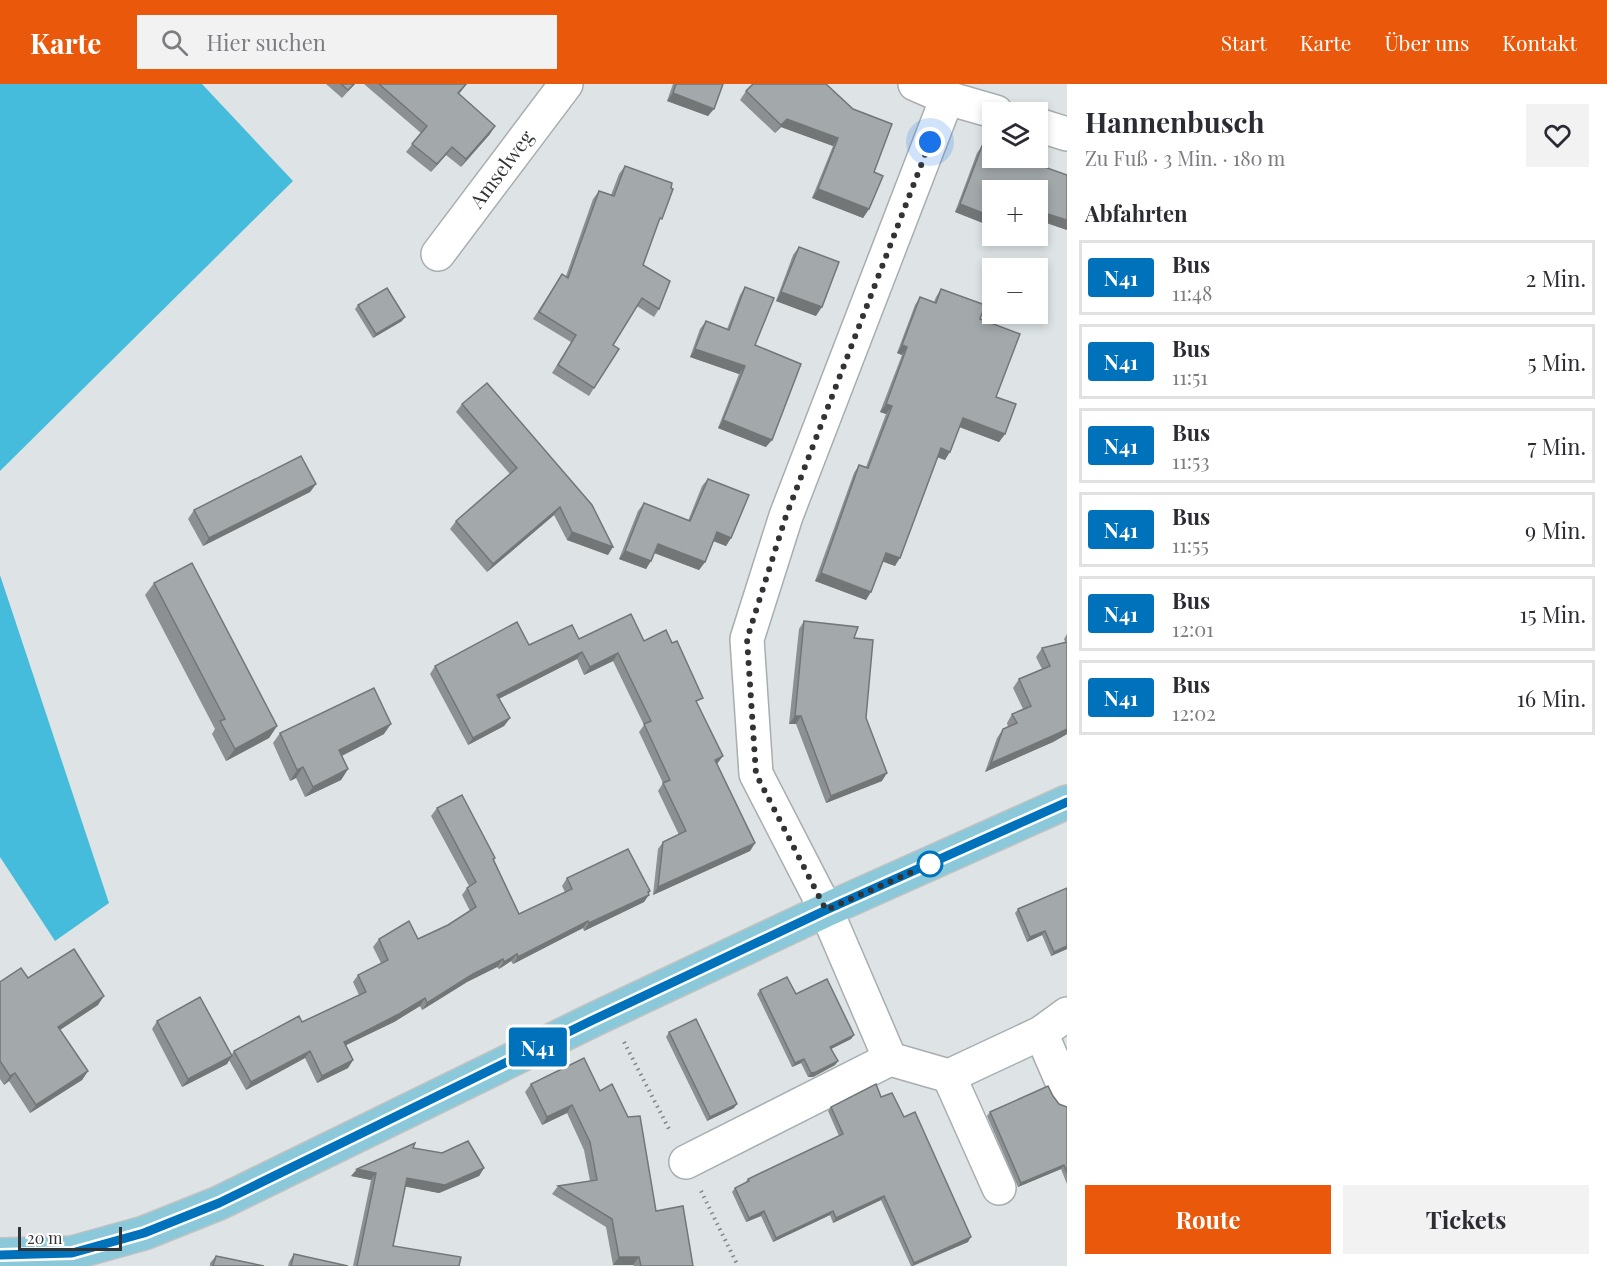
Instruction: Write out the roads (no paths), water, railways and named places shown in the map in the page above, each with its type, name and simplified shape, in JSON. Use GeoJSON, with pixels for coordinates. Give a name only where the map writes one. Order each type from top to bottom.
{"type":"FeatureCollection","features":[{"type":"Feature","properties":{"kind":"main road"},"geometry":{"type":"LineString","coordinates":[[0,1255],[72,1253],[144,1233],[219,1203],[595,1019],[826,910],[1067,802]]}},
{"type":"Feature","properties":{"kind":"street","name":"Amselweg"},"geometry":{"type":"LineString","coordinates":[[438,254],[566,84]]}},
{"type":"Feature","properties":{"kind":"street"},"geometry":{"type":"LineString","coordinates":[[915,84],[948,98],[982,108]]}},
{"type":"Feature","properties":{"kind":"street"},"geometry":{"type":"LineString","coordinates":[[890,1059],[826,910],[756,774],[747,639],[786,516],[948,98]]}},
{"type":"Feature","properties":{"kind":"street"},"geometry":{"type":"LineString","coordinates":[[1048,128],[1067,134]]}},
{"type":"Feature","properties":{"kind":"street"},"geometry":{"type":"LineString","coordinates":[[686,1162],[890,1059],[949,1076],[1054,1024],[1067,1093]]}},
{"type":"Feature","properties":{"kind":"street"},"geometry":{"type":"LineString","coordinates":[[949,1076],[999,1188]]}}]}
